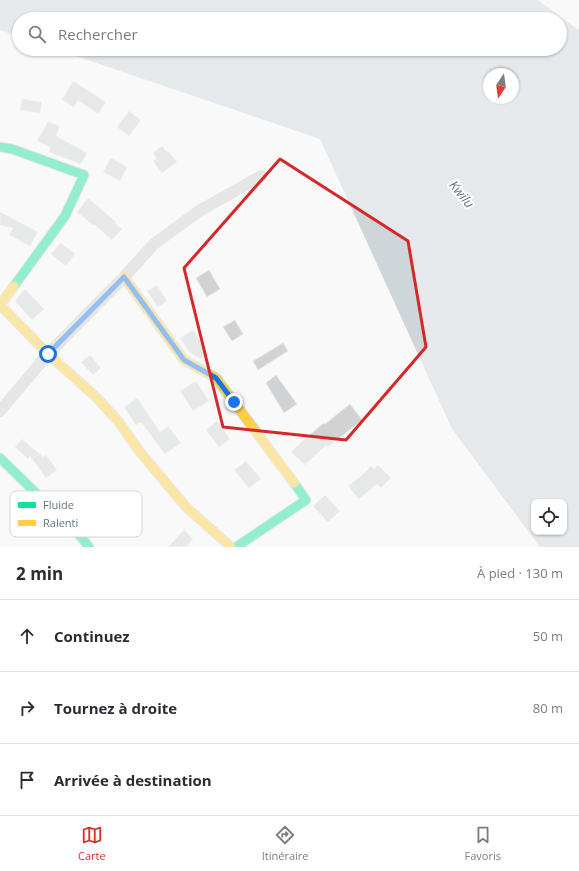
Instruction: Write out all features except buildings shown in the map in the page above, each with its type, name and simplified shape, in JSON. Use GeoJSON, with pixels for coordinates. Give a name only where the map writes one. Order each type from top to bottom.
{"type":"FeatureCollection","features":[{"type":"Feature","properties":{"kind":"street"},"geometry":{"type":"LineString","coordinates":[[0,147],[12,149],[84,174],[65,216],[0,305],[48,354],[96,397],[114,416],[140,452],[186,507],[231,547]]}},
{"type":"Feature","properties":{"kind":"street"},"geometry":{"type":"LineString","coordinates":[[0,411],[48,354],[124,277],[154,244],[199,211],[261,176]]}},
{"type":"Feature","properties":{"kind":"street"},"geometry":{"type":"LineString","coordinates":[[124,277],[184,360],[216,378],[306,500],[236,547]]}},
{"type":"Feature","properties":{"kind":"street"},"geometry":{"type":"LineString","coordinates":[[0,458],[34,491]]}},
{"type":"Feature","properties":{"kind":"street"},"geometry":{"type":"LineString","coordinates":[[81,537],[90,547]]}},
{"type":"Feature","properties":{"kind":"highlighted area"},"geometry":{"type":"Polygon","coordinates":[[[280,159],[408,241],[426,347],[346,440],[223,427],[184,268],[280,159]]]}},
{"type":"Feature","properties":{"kind":"water"},"geometry":{"type":"Polygon","coordinates":[[[0,0],[538,0],[554,12],[12,12],[12,34],[0,30],[0,0]]]}},
{"type":"Feature","properties":{"kind":"water","name":"Kwilu"},"geometry":{"type":"Polygon","coordinates":[[[567,21],[579,30],[579,547],[540,547],[531,535],[567,535],[567,499],[531,499],[531,535],[452,429],[320,139],[76,56],[567,56],[567,21]]]}},
{"type":"Feature","properties":{"kind":"traffic: fast"},"geometry":{"type":"LineString","coordinates":[[0,147],[12,149],[84,175],[65,216],[14,286]]}},
{"type":"Feature","properties":{"kind":"traffic: fast"},"geometry":{"type":"LineString","coordinates":[[0,458],[34,491]]}},
{"type":"Feature","properties":{"kind":"traffic: fast"},"geometry":{"type":"LineString","coordinates":[[236,547],[306,500],[294,483]]}},
{"type":"Feature","properties":{"kind":"traffic: fast"},"geometry":{"type":"LineString","coordinates":[[81,537],[89,547]]}},
{"type":"Feature","properties":{"kind":"traffic: slow"},"geometry":{"type":"LineString","coordinates":[[124,277],[184,360],[216,378],[294,483]]}},
{"type":"Feature","properties":{"kind":"traffic: slow"},"geometry":{"type":"LineString","coordinates":[[14,286],[0,305],[48,354],[96,397],[118,421],[140,452],[186,507],[231,547]]}},
{"type":"Feature","properties":{"kind":"route"},"geometry":{"type":"LineString","coordinates":[[48,354],[124,277],[184,360],[216,378],[234,402]]}}]}
